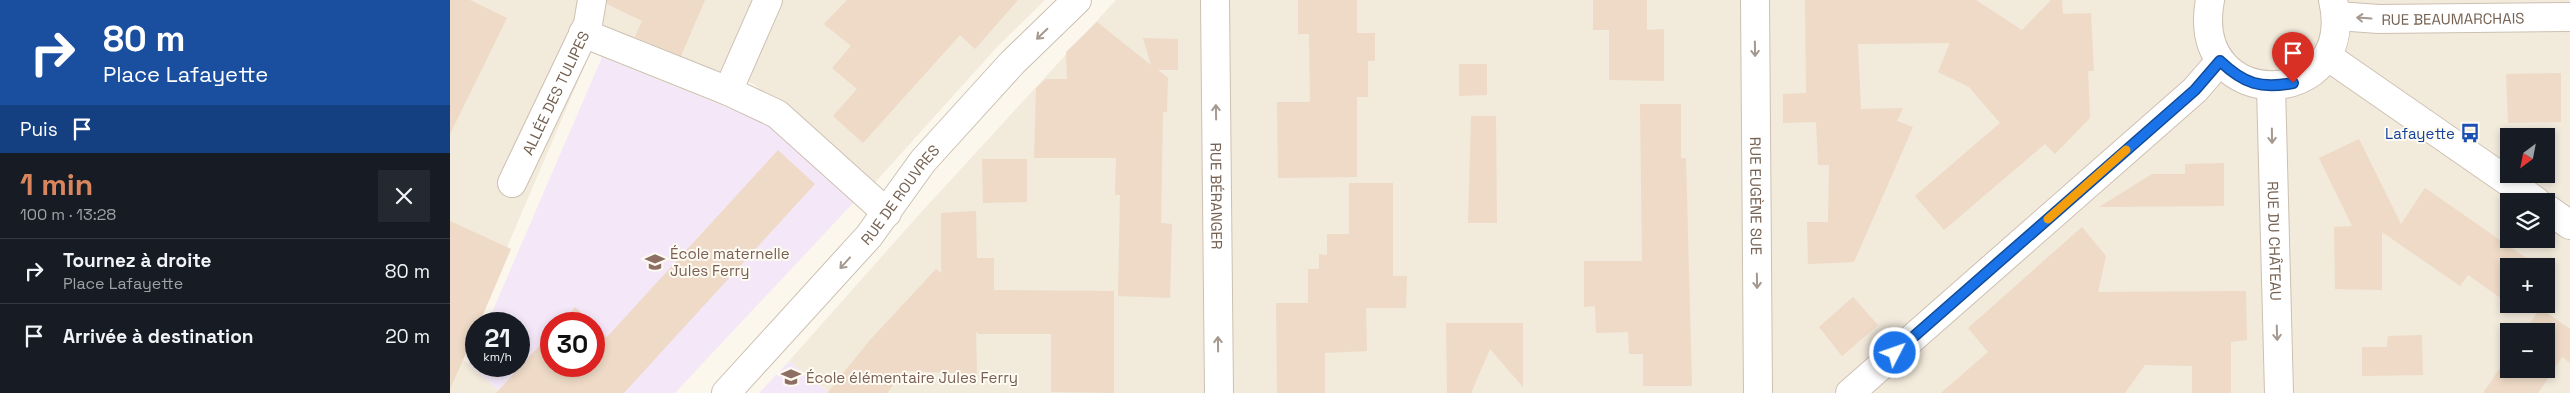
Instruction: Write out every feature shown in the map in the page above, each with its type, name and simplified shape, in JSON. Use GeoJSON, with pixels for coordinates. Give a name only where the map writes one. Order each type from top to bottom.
{"type":"FeatureCollection","features":[{"type":"Feature","properties":{"kind":"street","name":"ALLÉE DES TULIPES"},"geometry":{"type":"LineString","coordinates":[[512,183],[588,24],[592,0]]}},
{"type":"Feature","properties":{"kind":"street"},"geometry":{"type":"LineString","coordinates":[[728,91],[768,0]]}},
{"type":"Feature","properties":{"kind":"street","name":"RUE DE ROUVRES"},"geometry":{"type":"LineString","coordinates":[[726,393],[869,236],[923,161],[1012,63],[1077,0]]}},
{"type":"Feature","properties":{"kind":"street","name":"RUE BÉRANGER"},"geometry":{"type":"LineString","coordinates":[[1215,0],[1219,393]]}},
{"type":"Feature","properties":{"kind":"street","name":"RUE EUGÈNE SUE"},"geometry":{"type":"LineString","coordinates":[[1755,0],[1758,393]]}},
{"type":"Feature","properties":{"kind":"street"},"geometry":{"type":"LineString","coordinates":[[2210,0],[2208,28],[2210,42],[2220,61],[2234,75],[2252,84],[2272,87],[2293,83],[2313,73],[2327,56],[2335,37],[2335,8]]}},
{"type":"Feature","properties":{"kind":"street","name":"RUE BEAUMARCHAIS"},"geometry":{"type":"LineString","coordinates":[[2335,8],[2379,19],[2570,17]]}},
{"type":"Feature","properties":{"kind":"street"},"geometry":{"type":"LineString","coordinates":[[584,33],[728,91],[777,114],[887,213]]}},
{"type":"Feature","properties":{"kind":"street"},"geometry":{"type":"LineString","coordinates":[[2327,56],[2524,193]]}},
{"type":"Feature","properties":{"kind":"street"},"geometry":{"type":"LineString","coordinates":[[1850,393],[2195,90],[2220,61]]}},
{"type":"Feature","properties":{"kind":"street","name":"RUE DU CHÂTEAU"},"geometry":{"type":"LineString","coordinates":[[2272,87],[2279,393]]}},
{"type":"Feature","properties":{"kind":"street"},"geometry":{"type":"LineString","coordinates":[[2555,214],[2570,224]]}},
{"type":"Feature","properties":{"kind":"shaded area"},"geometry":{"type":"Polygon","coordinates":[[[450,0],[1045,0],[997,47],[871,187],[754,84],[721,71],[703,79],[600,30],[507,247],[477,312],[465,312],[465,337],[456,356],[465,362],[465,377],[483,377],[501,393],[450,393],[450,0]]]}},
{"type":"Feature","properties":{"kind":"shaded area"},"geometry":{"type":"Polygon","coordinates":[[[1116,0],[2570,0],[2570,393],[830,393],[789,361],[916,218],[1116,0]]]}},
{"type":"Feature","properties":{"kind":"shaded area","name":"École maternelle Jules Ferry"},"geometry":{"type":"Polygon","coordinates":[[[602,57],[774,126],[856,200],[675,393],[501,393],[483,377],[530,377],[530,312],[492,312],[602,57]]]}},
{"type":"Feature","properties":{"kind":"shaded area","name":"École élémentaire Jules Ferry"},"geometry":{"type":"Polygon","coordinates":[[[789,361],[830,393],[759,393],[789,361]]]}},
{"type":"Feature","properties":{"kind":"building"},"geometry":{"type":"Polygon","coordinates":[[[450,0],[470,0],[507,18],[450,134],[450,0]]]}},
{"type":"Feature","properties":{"kind":"building"},"geometry":{"type":"Polygon","coordinates":[[[607,0],[705,0],[681,56],[635,37],[642,21],[607,4],[607,0]]]}},
{"type":"Feature","properties":{"kind":"building"},"geometry":{"type":"Polygon","coordinates":[[[847,0],[1018,0],[975,49],[960,35],[863,143],[833,116],[857,89],[832,68],[851,46],[824,24],[847,0]]]}},
{"type":"Feature","properties":{"kind":"building"},"geometry":{"type":"Polygon","coordinates":[[[1298,0],[1357,0],[1357,33],[1375,33],[1375,61],[1368,61],[1368,97],[1357,97],[1357,177],[1278,178],[1277,102],[1310,102],[1309,34],[1298,34],[1298,0]]]}},
{"type":"Feature","properties":{"kind":"building"},"geometry":{"type":"Polygon","coordinates":[[[1593,0],[1647,0],[1647,30],[1664,29],[1664,81],[1609,80],[1609,30],[1593,30],[1593,0]]]}},
{"type":"Feature","properties":{"kind":"building"},"geometry":{"type":"Polygon","coordinates":[[[1805,0],[1976,0],[2022,30],[2051,0],[2062,0],[2063,14],[2091,13],[2094,71],[2088,71],[2090,118],[2055,154],[2045,144],[1944,230],[1915,196],[2000,123],[1969,87],[1938,72],[1950,43],[1858,44],[1861,109],[1903,108],[1897,121],[1913,127],[1854,262],[1808,264],[1807,222],[1828,222],[1829,165],[1818,165],[1816,122],[1783,123],[1783,94],[1806,93],[1805,0]]]}},
{"type":"Feature","properties":{"kind":"building"},"geometry":{"type":"Polygon","coordinates":[[[1097,22],[1151,65],[1143,38],[1178,39],[1178,70],[1158,70],[1168,78],[1167,112],[1163,112],[1161,223],[1172,224],[1170,298],[1118,296],[1120,195],[1115,195],[1116,158],[1034,158],[1036,88],[1046,79],[1067,79],[1066,52],[1097,22]]]}},
{"type":"Feature","properties":{"kind":"building"},"geometry":{"type":"Polygon","coordinates":[[[1459,64],[1487,64],[1487,95],[1459,96],[1459,64]]]}},
{"type":"Feature","properties":{"kind":"building"},"geometry":{"type":"Polygon","coordinates":[[[2561,73],[2561,122],[2508,123],[2506,74],[2561,73]]]}},
{"type":"Feature","properties":{"kind":"building"},"geometry":{"type":"Polygon","coordinates":[[[1640,104],[1681,104],[1681,158],[1686,158],[1692,386],[1643,386],[1643,354],[1629,354],[1628,332],[1596,333],[1595,306],[1584,307],[1584,261],[1642,261],[1640,104]]]}},
{"type":"Feature","properties":{"kind":"building"},"geometry":{"type":"Polygon","coordinates":[[[1471,116],[1496,116],[1497,223],[1468,223],[1471,116]]]}},
{"type":"Feature","properties":{"kind":"building"},"geometry":{"type":"Polygon","coordinates":[[[2359,139],[2401,224],[2425,188],[2500,240],[2500,248],[2512,248],[2526,258],[2500,258],[2500,298],[2468,275],[2460,286],[2382,232],[2382,290],[2335,289],[2334,227],[2352,226],[2319,158],[2359,139]]]}},
{"type":"Feature","properties":{"kind":"building"},"geometry":{"type":"Polygon","coordinates":[[[778,150],[815,184],[624,393],[496,393],[511,377],[530,377],[530,356],[540,345],[540,377],[605,377],[605,335],[607,337],[778,150]]]}},
{"type":"Feature","properties":{"kind":"building"},"geometry":{"type":"Polygon","coordinates":[[[982,159],[1027,159],[1027,202],[983,203],[982,159]]]}},
{"type":"Feature","properties":{"kind":"building"},"geometry":{"type":"Polygon","coordinates":[[[2224,163],[2224,206],[2099,207],[2152,174],[2185,174],[2185,164],[2224,163]]]}},
{"type":"Feature","properties":{"kind":"building"},"geometry":{"type":"Polygon","coordinates":[[[1349,183],[1393,183],[1393,276],[1407,276],[1406,308],[1366,308],[1367,351],[1325,353],[1325,393],[1277,393],[1276,303],[1308,303],[1308,269],[1319,269],[1319,254],[1327,255],[1327,234],[1349,234],[1349,183]]]}},
{"type":"Feature","properties":{"kind":"building"},"geometry":{"type":"Polygon","coordinates":[[[976,211],[977,258],[994,258],[994,290],[1114,291],[1114,393],[1051,392],[1051,334],[979,334],[976,332],[977,374],[904,371],[887,393],[827,393],[870,340],[936,269],[941,273],[941,213],[976,211]]]}},
{"type":"Feature","properties":{"kind":"building"},"geometry":{"type":"Polygon","coordinates":[[[450,221],[511,249],[484,312],[465,312],[465,356],[450,389],[450,221]]]}},
{"type":"Feature","properties":{"kind":"building"},"geometry":{"type":"Polygon","coordinates":[[[2082,227],[2106,256],[2098,292],[2246,291],[2247,340],[2231,342],[2231,393],[2192,393],[2192,366],[2145,365],[2125,393],[1941,393],[1988,352],[1968,328],[2082,227]]]}},
{"type":"Feature","properties":{"kind":"building"},"geometry":{"type":"Polygon","coordinates":[[[1853,297],[1878,325],[1842,356],[1819,327],[1853,297]]]}},
{"type":"Feature","properties":{"kind":"building"},"geometry":{"type":"Polygon","coordinates":[[[575,307],[580,312],[571,312],[575,307]]]}},
{"type":"Feature","properties":{"kind":"building"},"geometry":{"type":"Polygon","coordinates":[[[2537,313],[2547,313],[2570,329],[2570,363],[2562,357],[2555,368],[2555,323],[2530,323],[2537,313]]]}},
{"type":"Feature","properties":{"kind":"building"},"geometry":{"type":"Polygon","coordinates":[[[1446,323],[1523,323],[1523,387],[1490,349],[1471,393],[1447,393],[1446,323]]]}},
{"type":"Feature","properties":{"kind":"building"},"geometry":{"type":"Polygon","coordinates":[[[2422,335],[2423,375],[2362,376],[2362,347],[2387,347],[2388,336],[2422,335]]]}},
{"type":"Feature","properties":{"kind":"building"},"geometry":{"type":"Polygon","coordinates":[[[2500,368],[2500,378],[2548,378],[2538,393],[2483,393],[2500,368]]]}},
{"type":"Feature","properties":{"kind":"slow traffic"},"geometry":{"type":"LineString","coordinates":[[2048,219],[2126,150]]}},
{"type":"Feature","properties":{"kind":"place","name":"Lafayette"},"geometry":{"type":"Point","coordinates":[2470,133]}},
{"type":"Feature","properties":{"kind":"place","name":"École maternelle Jules Ferry"},"geometry":{"type":"Point","coordinates":[655,262]}},
{"type":"Feature","properties":{"kind":"place","name":"École élémentaire Jules Ferry"},"geometry":{"type":"Point","coordinates":[791,377]}},
{"type":"Feature","properties":{"kind":"route"},"geometry":{"type":"LineString","coordinates":[[1895,353],[2195,90],[2220,61],[2234,75],[2252,84],[2272,87],[2293,83]]}}]}
